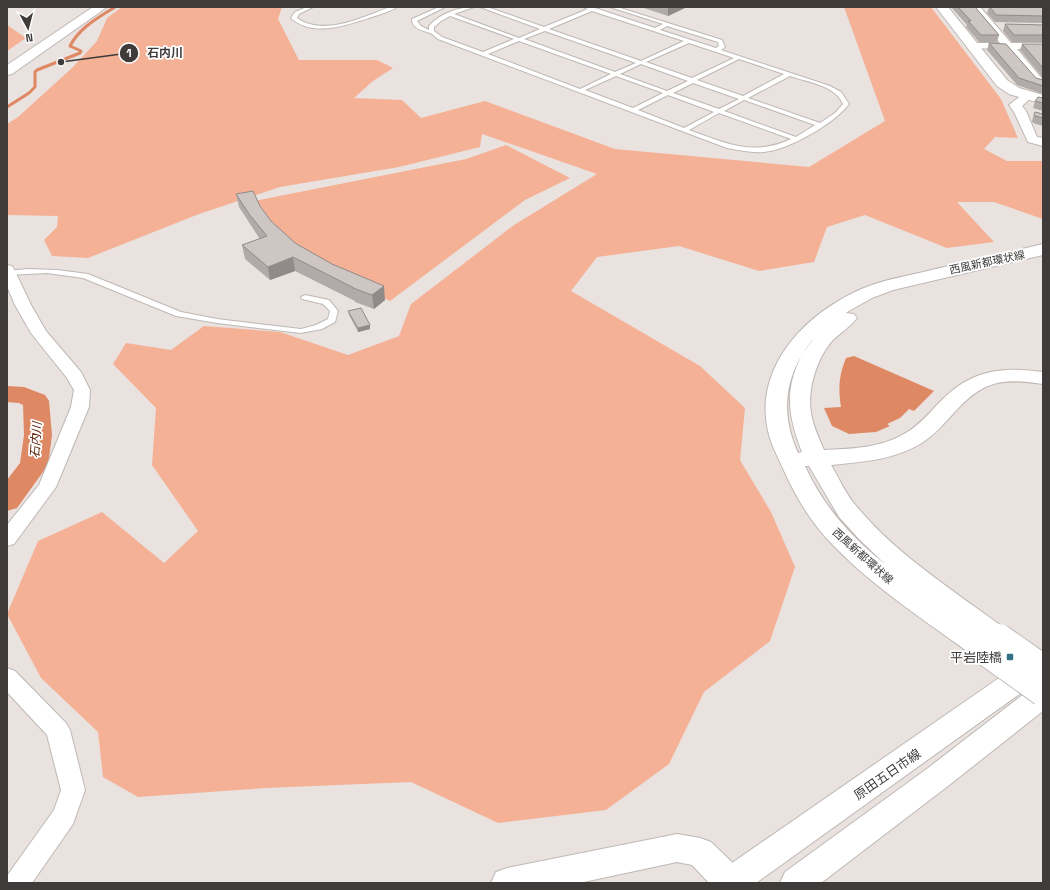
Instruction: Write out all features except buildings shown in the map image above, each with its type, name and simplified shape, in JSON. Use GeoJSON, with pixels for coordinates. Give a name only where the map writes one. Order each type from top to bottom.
{"type":"FeatureCollection","features":[{"type":"Feature","properties":{"kind":"street"},"geometry":{"type":"LineString","coordinates":[[7,62],[90,7]]}},
{"type":"Feature","properties":{"kind":"street"},"geometry":{"type":"LineString","coordinates":[[7,71],[101,7]]}},
{"type":"Feature","properties":{"kind":"street"},"geometry":{"type":"LineString","coordinates":[[942,7],[1002,83],[1014,91],[1043,100]]}},
{"type":"Feature","properties":{"kind":"street"},"geometry":{"type":"LineString","coordinates":[[976,8],[990,8]]}},
{"type":"Feature","properties":{"kind":"street"},"geometry":{"type":"LineString","coordinates":[[976,8],[1039,82],[1043,83]]}},
{"type":"Feature","properties":{"kind":"street"},"geometry":{"type":"LineString","coordinates":[[991,26],[1006,26]]}},
{"type":"Feature","properties":{"kind":"street"},"geometry":{"type":"LineString","coordinates":[[973,46],[1043,46]]}},
{"type":"Feature","properties":{"kind":"street"},"geometry":{"type":"LineString","coordinates":[[1026,67],[1043,67]]}},
{"type":"Feature","properties":{"kind":"street"},"geometry":{"type":"LineString","coordinates":[[1027,96],[1015,105],[1020,111],[1032,139],[1043,142]]}},
{"type":"Feature","properties":{"kind":"street"},"geometry":{"type":"LineString","coordinates":[[1020,111],[1035,114]]}},
{"type":"Feature","properties":{"kind":"street","name":"西風新都環状線"},"geometry":{"type":"LineString","coordinates":[[1043,249],[1018,257],[940,272],[887,286],[860,297],[835,310],[814,326],[795,347],[783,369],[776,406],[778,428],[805,493],[840,539],[892,583],[992,644],[1043,669]]}},
{"type":"Feature","properties":{"kind":"street","name":"西風新都環状線"},"geometry":{"type":"LineString","coordinates":[[1043,261],[897,295],[871,305],[846,319],[825,337],[810,358],[802,382],[800,412],[804,429],[816,458],[847,511],[867,533],[902,566],[992,644],[1043,692]]}},
{"type":"Feature","properties":{"kind":"street"},"geometry":{"type":"LineString","coordinates":[[7,539],[47,487],[80,407],[82,390],[75,376],[39,333],[23,305],[8,271]]}},
{"type":"Feature","properties":{"kind":"street"},"geometry":{"type":"LineString","coordinates":[[790,460],[867,453],[890,449],[911,439],[934,421],[963,392],[978,382],[995,377],[1012,375],[1043,378]]}},
{"type":"Feature","properties":{"kind":"street","name":"原田五日市線"},"geometry":{"type":"LineString","coordinates":[[730,883],[1043,663]]}},
{"type":"Feature","properties":{"kind":"street"},"geometry":{"type":"LineString","coordinates":[[7,676],[58,730],[73,790],[64,816],[17,883]]}},
{"type":"Feature","properties":{"kind":"street"},"geometry":{"type":"LineString","coordinates":[[796,883],[938,777],[1043,695]]}},
{"type":"Feature","properties":{"kind":"street"},"geometry":{"type":"LineString","coordinates":[[507,883],[559,878],[677,848],[700,852],[730,883]]}},
{"type":"Feature","properties":{"kind":"lane"},"geometry":{"type":"LineString","coordinates":[[311,7],[297,13],[294,18],[304,25],[314,27],[345,24],[395,7]]}},
{"type":"Feature","properties":{"kind":"lane"},"geometry":{"type":"LineString","coordinates":[[443,7],[414,20],[415,24],[418,27],[432,32],[440,38],[727,146],[745,150],[762,151],[778,148],[796,140],[820,125],[841,111],[846,104],[843,97],[834,90],[820,84],[585,7]]}},
{"type":"Feature","properties":{"kind":"lane"},"geometry":{"type":"LineString","coordinates":[[432,32],[431,27],[434,23],[472,7]]}},
{"type":"Feature","properties":{"kind":"lane"},"geometry":{"type":"LineString","coordinates":[[482,7],[820,125]]}},
{"type":"Feature","properties":{"kind":"lane"},"geometry":{"type":"LineString","coordinates":[[484,54],[599,7]]}},
{"type":"Feature","properties":{"kind":"lane"},"geometry":{"type":"LineString","coordinates":[[612,7],[720,41],[722,47],[717,50]]}},
{"type":"Feature","properties":{"kind":"lane"},"geometry":{"type":"LineString","coordinates":[[451,15],[796,140]]}},
{"type":"Feature","properties":{"kind":"lane"},"geometry":{"type":"LineString","coordinates":[[655,30],[667,24]]}},
{"type":"Feature","properties":{"kind":"lane"},"geometry":{"type":"LineString","coordinates":[[581,90],[688,41]]}},
{"type":"Feature","properties":{"kind":"lane"},"geometry":{"type":"LineString","coordinates":[[634,110],[739,57]]}},
{"type":"Feature","properties":{"kind":"lane"},"geometry":{"type":"LineString","coordinates":[[684,130],[789,74]]}},
{"type":"Feature","properties":{"kind":"lane"},"geometry":{"type":"LineString","coordinates":[[8,271],[26,270],[69,273],[85,276],[179,314],[217,321],[301,331],[319,327],[332,320],[334,311],[326,302],[305,297]]}},
{"type":"Feature","properties":{"kind":"shaded area"},"geometry":{"type":"Polygon","coordinates":[[[122,7],[282,7],[278,19],[299,60],[377,60],[393,68],[373,81],[354,98],[402,100],[421,118],[485,101],[615,149],[809,167],[885,121],[844,7],[931,7],[1001,99],[1018,138],[995,137],[984,149],[1007,161],[1043,161],[1043,219],[994,202],[957,202],[994,242],[947,248],[865,215],[827,227],[814,262],[759,271],[679,246],[597,257],[571,291],[700,366],[745,408],[740,460],[771,512],[795,567],[770,641],[704,692],[669,764],[606,810],[498,823],[411,782],[266,788],[138,797],[103,777],[98,732],[41,678],[7,614],[38,541],[102,512],[164,563],[198,531],[152,465],[156,408],[113,364],[126,343],[171,350],[204,326],[280,332],[348,355],[399,336],[411,304],[514,225],[597,174],[482,134],[480,147],[399,167],[280,187],[199,214],[88,258],[52,256],[44,240],[57,227],[58,216],[7,215],[7,124],[18,117],[72,68],[97,41],[107,18],[122,7]]]}},
{"type":"Feature","properties":{"kind":"shaded area"},"geometry":{"type":"Polygon","coordinates":[[[7,25],[26,38],[7,51],[7,25]]]}},
{"type":"Feature","properties":{"kind":"shaded area"},"geometry":{"type":"Polygon","coordinates":[[[506,145],[570,178],[525,200],[390,301],[297,256],[254,201],[466,159],[506,145]]]}},
{"type":"Feature","properties":{"kind":"shaded area"},"geometry":{"type":"Polygon","coordinates":[[[854,356],[934,391],[914,411],[909,409],[900,418],[887,424],[890,426],[876,432],[849,434],[832,426],[824,408],[841,407],[839,388],[842,370],[846,358],[854,356]]]}},
{"type":"Feature","properties":{"kind":"waterway","name":"石内川"},"geometry":{"type":"LineString","coordinates":[[7,107],[29,93],[35,87],[35,72],[37,70],[80,53],[81,51],[70,46],[74,39],[84,28],[115,7]]}},
{"type":"Feature","properties":{"kind":"waterway","name":"石内川"},"geometry":{"type":"LineString","coordinates":[[7,394],[24,395],[36,401],[38,435],[34,465],[7,501]]}},
{"type":"Feature","properties":{"kind":"place","name":"石内川"},"geometry":{"type":"Point","coordinates":[61,62]}},
{"type":"Feature","properties":{"kind":"place","name":"平岩陸橋"},"geometry":{"type":"Point","coordinates":[1010,657]}}]}
